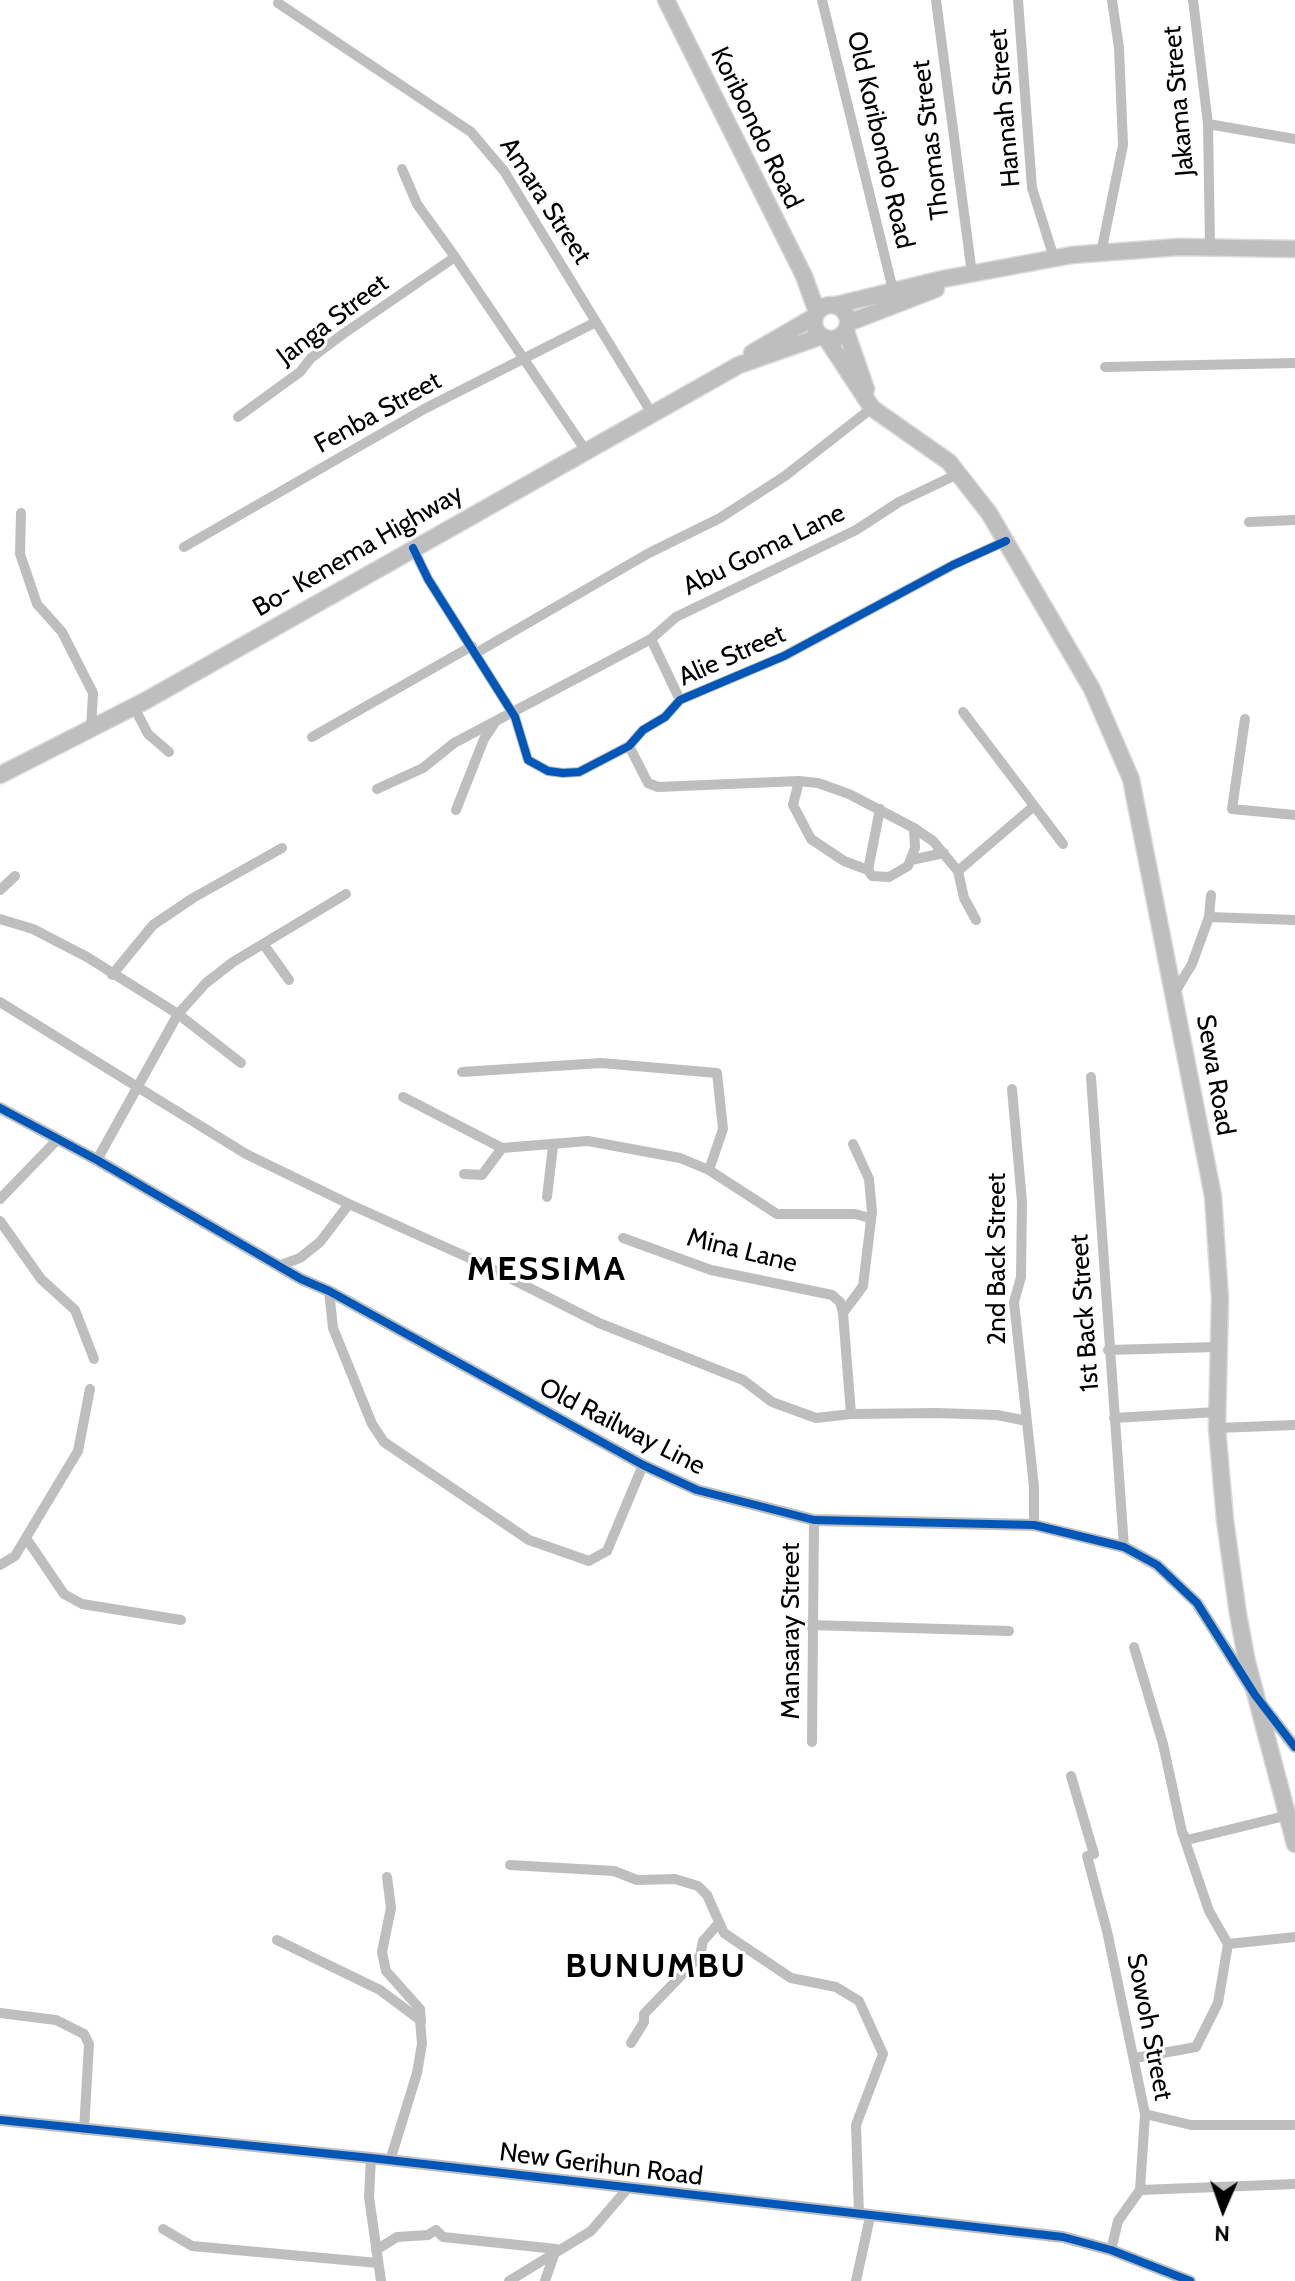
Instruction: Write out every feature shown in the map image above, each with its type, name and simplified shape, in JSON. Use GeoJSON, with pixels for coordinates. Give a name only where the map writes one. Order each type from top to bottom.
{"type":"FeatureCollection","features":[{"type":"Feature","properties":{"kind":"main road","name":"Koribondo Road"},"geometry":{"type":"LineString","coordinates":[[666,0],[824,310]]}},
{"type":"Feature","properties":{"kind":"main road"},"geometry":{"type":"LineString","coordinates":[[739,365],[758,348],[824,310],[893,290],[1054,258],[1101,253],[1210,246],[1295,249]]}},
{"type":"Feature","properties":{"kind":"main road"},"geometry":{"type":"LineString","coordinates":[[739,365],[824,337],[837,338],[847,327],[966,275]]}},
{"type":"Feature","properties":{"kind":"main road"},"geometry":{"type":"LineString","coordinates":[[824,310],[846,314],[847,327],[871,405]]}},
{"type":"Feature","properties":{"kind":"main road"},"geometry":{"type":"LineString","coordinates":[[824,310],[815,329],[824,337]]}},
{"type":"Feature","properties":{"kind":"main road","name":"Sewa Road"},"geometry":{"type":"LineString","coordinates":[[824,337],[871,405],[960,473],[1006,541],[1092,689],[1121,750],[1139,812],[1217,1229],[1220,1299],[1217,1420],[1225,1520],[1255,1695],[1295,1844]]}},
{"type":"Feature","properties":{"kind":"main road","name":"Bo- Kenema Highway"},"geometry":{"type":"LineString","coordinates":[[0,775],[134,707],[739,365]]}},
{"type":"Feature","properties":{"kind":"street","name":"Old Koribondo Road"},"geometry":{"type":"LineString","coordinates":[[822,0],[893,290]]}},
{"type":"Feature","properties":{"kind":"street","name":"Thomas Street"},"geometry":{"type":"LineString","coordinates":[[936,0],[966,275]]}},
{"type":"Feature","properties":{"kind":"street","name":"Hannah Street"},"geometry":{"type":"LineString","coordinates":[[1018,0],[1032,188],[1054,258]]}},
{"type":"Feature","properties":{"kind":"street"},"geometry":{"type":"LineString","coordinates":[[1101,253],[1123,145],[1119,48],[1112,0]]}},
{"type":"Feature","properties":{"kind":"street","name":"Jakama Street"},"geometry":{"type":"LineString","coordinates":[[1193,0],[1208,124],[1210,246]]}},
{"type":"Feature","properties":{"kind":"street","name":"Amara Street"},"geometry":{"type":"LineString","coordinates":[[278,3],[471,132],[504,171],[651,412]]}},
{"type":"Feature","properties":{"kind":"street"},"geometry":{"type":"LineString","coordinates":[[1208,124],[1295,139]]}},
{"type":"Feature","properties":{"kind":"street"},"geometry":{"type":"LineString","coordinates":[[402,169],[417,204],[526,359],[586,451]]}},
{"type":"Feature","properties":{"kind":"street","name":"Janga Street"},"geometry":{"type":"LineString","coordinates":[[238,417],[300,372],[311,358],[343,334],[455,257]]}},
{"type":"Feature","properties":{"kind":"street","name":"Fenba Street"},"geometry":{"type":"LineString","coordinates":[[184,547],[426,408],[596,322]]}},
{"type":"Feature","properties":{"kind":"street"},"geometry":{"type":"LineString","coordinates":[[1105,367],[1165,369],[1295,363]]}},
{"type":"Feature","properties":{"kind":"street"},"geometry":{"type":"LineString","coordinates":[[312,737],[649,553],[720,518],[785,476],[871,405]]}},
{"type":"Feature","properties":{"kind":"street","name":"Abu Goma Lane"},"geometry":{"type":"LineString","coordinates":[[377,789],[423,768],[454,743],[497,719],[651,639],[676,617],[856,530],[899,502],[960,473]]}},
{"type":"Feature","properties":{"kind":"street"},"geometry":{"type":"LineString","coordinates":[[21,513],[20,554],[37,604],[62,632],[93,693],[91,730]]}},
{"type":"Feature","properties":{"kind":"street"},"geometry":{"type":"LineString","coordinates":[[1249,522],[1295,520]]}},
{"type":"Feature","properties":{"kind":"street","name":"Alie Street"},"geometry":{"type":"LineString","coordinates":[[413,548],[428,579],[512,711],[528,760],[548,771],[579,772],[629,746],[643,730],[665,717],[680,700],[784,656],[953,565],[1006,541]]}},
{"type":"Feature","properties":{"kind":"street"},"geometry":{"type":"LineString","coordinates":[[651,639],[680,700]]}},
{"type":"Feature","properties":{"kind":"street"},"geometry":{"type":"LineString","coordinates":[[134,707],[148,734],[169,752]]}},
{"type":"Feature","properties":{"kind":"street"},"geometry":{"type":"LineString","coordinates":[[963,712],[1063,844]]}},
{"type":"Feature","properties":{"kind":"street"},"geometry":{"type":"LineString","coordinates":[[456,810],[484,739],[497,719]]}},
{"type":"Feature","properties":{"kind":"street"},"geometry":{"type":"LineString","coordinates":[[1245,719],[1232,809],[1295,815]]}},
{"type":"Feature","properties":{"kind":"street"},"geometry":{"type":"LineString","coordinates":[[629,746],[648,783],[658,787],[799,781],[828,787],[880,809],[914,828],[944,853],[958,871],[964,898],[976,920]]}},
{"type":"Feature","properties":{"kind":"street"},"geometry":{"type":"LineString","coordinates":[[799,781],[793,805],[811,839],[844,861],[868,870],[878,878],[889,877],[908,866],[915,848],[914,828]]}},
{"type":"Feature","properties":{"kind":"street"},"geometry":{"type":"LineString","coordinates":[[958,871],[1034,806]]}},
{"type":"Feature","properties":{"kind":"street"},"geometry":{"type":"LineString","coordinates":[[868,870],[880,809]]}},
{"type":"Feature","properties":{"kind":"street"},"geometry":{"type":"LineString","coordinates":[[112,975],[153,925],[193,898],[282,848]]}},
{"type":"Feature","properties":{"kind":"street"},"geometry":{"type":"LineString","coordinates":[[911,860],[944,853]]}},
{"type":"Feature","properties":{"kind":"street"},"geometry":{"type":"LineString","coordinates":[[0,890],[15,876]]}},
{"type":"Feature","properties":{"kind":"street"},"geometry":{"type":"LineString","coordinates":[[97,1160],[178,1014],[206,983],[346,894]]}},
{"type":"Feature","properties":{"kind":"street"},"geometry":{"type":"LineString","coordinates":[[1175,992],[1192,964],[1209,917],[1211,895]]}},
{"type":"Feature","properties":{"kind":"street"},"geometry":{"type":"LineString","coordinates":[[1209,917],[1295,920]]}},
{"type":"Feature","properties":{"kind":"street"},"geometry":{"type":"LineString","coordinates":[[0,919],[33,929],[87,957],[178,1014],[241,1063]]}},
{"type":"Feature","properties":{"kind":"street"},"geometry":{"type":"LineString","coordinates":[[264,945],[289,980]]}},
{"type":"Feature","properties":{"kind":"street"},"geometry":{"type":"LineString","coordinates":[[0,1002],[246,1154],[476,1261],[599,1323],[743,1380],[772,1402],[822,1419],[851,1414],[997,1415],[1027,1421]]}},
{"type":"Feature","properties":{"kind":"street"},"geometry":{"type":"LineString","coordinates":[[462,1072],[601,1063],[717,1073],[723,1129],[709,1170]]}},
{"type":"Feature","properties":{"kind":"street","name":"1st Back Street"},"geometry":{"type":"LineString","coordinates":[[1091,1077],[1124,1547]]}},
{"type":"Feature","properties":{"kind":"street","name":"2nd Back Street"},"geometry":{"type":"LineString","coordinates":[[1012,1089],[1022,1202],[1021,1277],[1014,1302],[1034,1487],[1034,1525]]}},
{"type":"Feature","properties":{"kind":"street"},"geometry":{"type":"LineString","coordinates":[[403,1097],[502,1148],[588,1141],[680,1158],[709,1170],[777,1214],[855,1214],[870,1218]]}},
{"type":"Feature","properties":{"kind":"street","name":"Old Railway Line"},"geometry":{"type":"LineString","coordinates":[[0,1108],[97,1160],[278,1266],[329,1291],[643,1465],[697,1490],[814,1520],[1034,1525],[1124,1547],[1157,1565],[1197,1603],[1255,1695],[1295,1747]]}},
{"type":"Feature","properties":{"kind":"street"},"geometry":{"type":"LineString","coordinates":[[0,1199],[58,1139]]}},
{"type":"Feature","properties":{"kind":"street"},"geometry":{"type":"LineString","coordinates":[[851,1414],[843,1313],[863,1286],[870,1218],[869,1179],[853,1144]]}},
{"type":"Feature","properties":{"kind":"street"},"geometry":{"type":"LineString","coordinates":[[547,1197],[553,1146]]}},
{"type":"Feature","properties":{"kind":"street"},"geometry":{"type":"LineString","coordinates":[[464,1174],[485,1172],[502,1148]]}},
{"type":"Feature","properties":{"kind":"street"},"geometry":{"type":"LineString","coordinates":[[278,1266],[300,1258],[320,1242],[349,1204]]}},
{"type":"Feature","properties":{"kind":"street"},"geometry":{"type":"LineString","coordinates":[[0,1221],[41,1279],[75,1310],[94,1359]]}},
{"type":"Feature","properties":{"kind":"street","name":"Mina Lane"},"geometry":{"type":"LineString","coordinates":[[623,1238],[711,1270],[832,1295],[840,1302],[843,1313]]}},
{"type":"Feature","properties":{"kind":"street"},"geometry":{"type":"LineString","coordinates":[[329,1291],[333,1328],[372,1424],[384,1442],[529,1540],[589,1561],[607,1551],[643,1465]]}},
{"type":"Feature","properties":{"kind":"street"},"geometry":{"type":"LineString","coordinates":[[1108,1350],[1217,1347]]}},
{"type":"Feature","properties":{"kind":"street"},"geometry":{"type":"LineString","coordinates":[[0,1565],[15,1556],[78,1451],[90,1389]]}},
{"type":"Feature","properties":{"kind":"street"},"geometry":{"type":"LineString","coordinates":[[1114,1418],[1295,1425]]}},
{"type":"Feature","properties":{"kind":"street","name":"Mansaray Street"},"geometry":{"type":"LineString","coordinates":[[812,1742],[810,1625],[814,1520]]}},
{"type":"Feature","properties":{"kind":"street"},"geometry":{"type":"LineString","coordinates":[[26,1538],[64,1594],[82,1604],[181,1620]]}},
{"type":"Feature","properties":{"kind":"street"},"geometry":{"type":"LineString","coordinates":[[810,1625],[1009,1631]]}},
{"type":"Feature","properties":{"kind":"street"},"geometry":{"type":"LineString","coordinates":[[1134,1647],[1163,1744],[1182,1832],[1209,1911],[1228,1944],[1218,2003],[1196,2047],[1135,2058]]}},
{"type":"Feature","properties":{"kind":"street","name":"Sowoh Street"},"geometry":{"type":"LineString","coordinates":[[1071,1776],[1094,1854],[1087,1856],[1135,2058],[1145,2114],[1140,2190]]}},
{"type":"Feature","properties":{"kind":"street"},"geometry":{"type":"LineString","coordinates":[[1182,1832],[1187,1840],[1289,1815]]}},
{"type":"Feature","properties":{"kind":"street"},"geometry":{"type":"LineString","coordinates":[[510,1865],[614,1871],[637,1880],[675,1879],[698,1886],[707,1895],[724,1933],[791,1978],[851,1993],[873,2025],[883,2054],[856,2125],[865,2216],[856,2281]]}},
{"type":"Feature","properties":{"kind":"street"},"geometry":{"type":"LineString","coordinates":[[387,1877],[391,1908],[382,1952],[386,1971],[420,2009],[422,2032],[413,2088],[390,2161]]}},
{"type":"Feature","properties":{"kind":"street"},"geometry":{"type":"LineString","coordinates":[[631,2043],[644,2022],[644,2014],[700,1956],[703,1941],[719,1923]]}},
{"type":"Feature","properties":{"kind":"street"},"geometry":{"type":"LineString","coordinates":[[1228,1944],[1295,1937]]}},
{"type":"Feature","properties":{"kind":"street"},"geometry":{"type":"LineString","coordinates":[[277,1940],[380,1990],[412,2011],[420,2020],[422,2032]]}},
{"type":"Feature","properties":{"kind":"street"},"geometry":{"type":"LineString","coordinates":[[0,2013],[56,2020],[84,2034],[89,2044],[84,2130]]}},
{"type":"Feature","properties":{"kind":"street"},"geometry":{"type":"LineString","coordinates":[[1145,2114],[1191,2125],[1295,2125]]}},
{"type":"Feature","properties":{"kind":"street","name":"New Gerihun Road"},"geometry":{"type":"LineString","coordinates":[[0,2120],[371,2158],[1063,2237],[1111,2250],[1190,2281]]}},
{"type":"Feature","properties":{"kind":"street"},"geometry":{"type":"LineString","coordinates":[[371,2158],[369,2197],[381,2281]]}},
{"type":"Feature","properties":{"kind":"street"},"geometry":{"type":"LineString","coordinates":[[1111,2250],[1118,2221],[1140,2190],[1295,2184]]}},
{"type":"Feature","properties":{"kind":"street"},"geometry":{"type":"LineString","coordinates":[[509,2281],[556,2249],[591,2231],[628,2188]]}},
{"type":"Feature","properties":{"kind":"street"},"geometry":{"type":"LineString","coordinates":[[163,2229],[192,2246],[378,2263]]}},
{"type":"Feature","properties":{"kind":"street"},"geometry":{"type":"LineString","coordinates":[[376,2250],[397,2237],[428,2235],[436,2230],[443,2237],[556,2249]]}},
{"type":"Feature","properties":{"kind":"street"},"geometry":{"type":"LineString","coordinates":[[545,2281],[556,2249]]}},
{"type":"Feature","properties":{"kind":"cycle path"},"geometry":{"type":"LineString","coordinates":[[413,548],[428,579],[515,717],[528,760],[548,771],[563,773],[579,772],[629,746],[643,730],[665,717],[680,700],[784,656],[953,565],[1006,541]]}},
{"type":"Feature","properties":{"kind":"cycle path"},"geometry":{"type":"LineString","coordinates":[[0,1108],[97,1160],[301,1279],[329,1291],[643,1465],[697,1490],[814,1520],[1034,1525],[1124,1547],[1157,1565],[1197,1603],[1255,1695],[1295,1747]]}},
{"type":"Feature","properties":{"kind":"cycle path"},"geometry":{"type":"LineString","coordinates":[[0,2120],[371,2158],[1063,2237],[1111,2250],[1190,2281]]}},
{"type":"Feature","properties":{"kind":"district","name":"MESSIMA"},"geometry":{"type":"Point","coordinates":[547,1270]}},
{"type":"Feature","properties":{"kind":"district","name":"BUNUMBU"},"geometry":{"type":"Point","coordinates":[656,1967]}}]}
